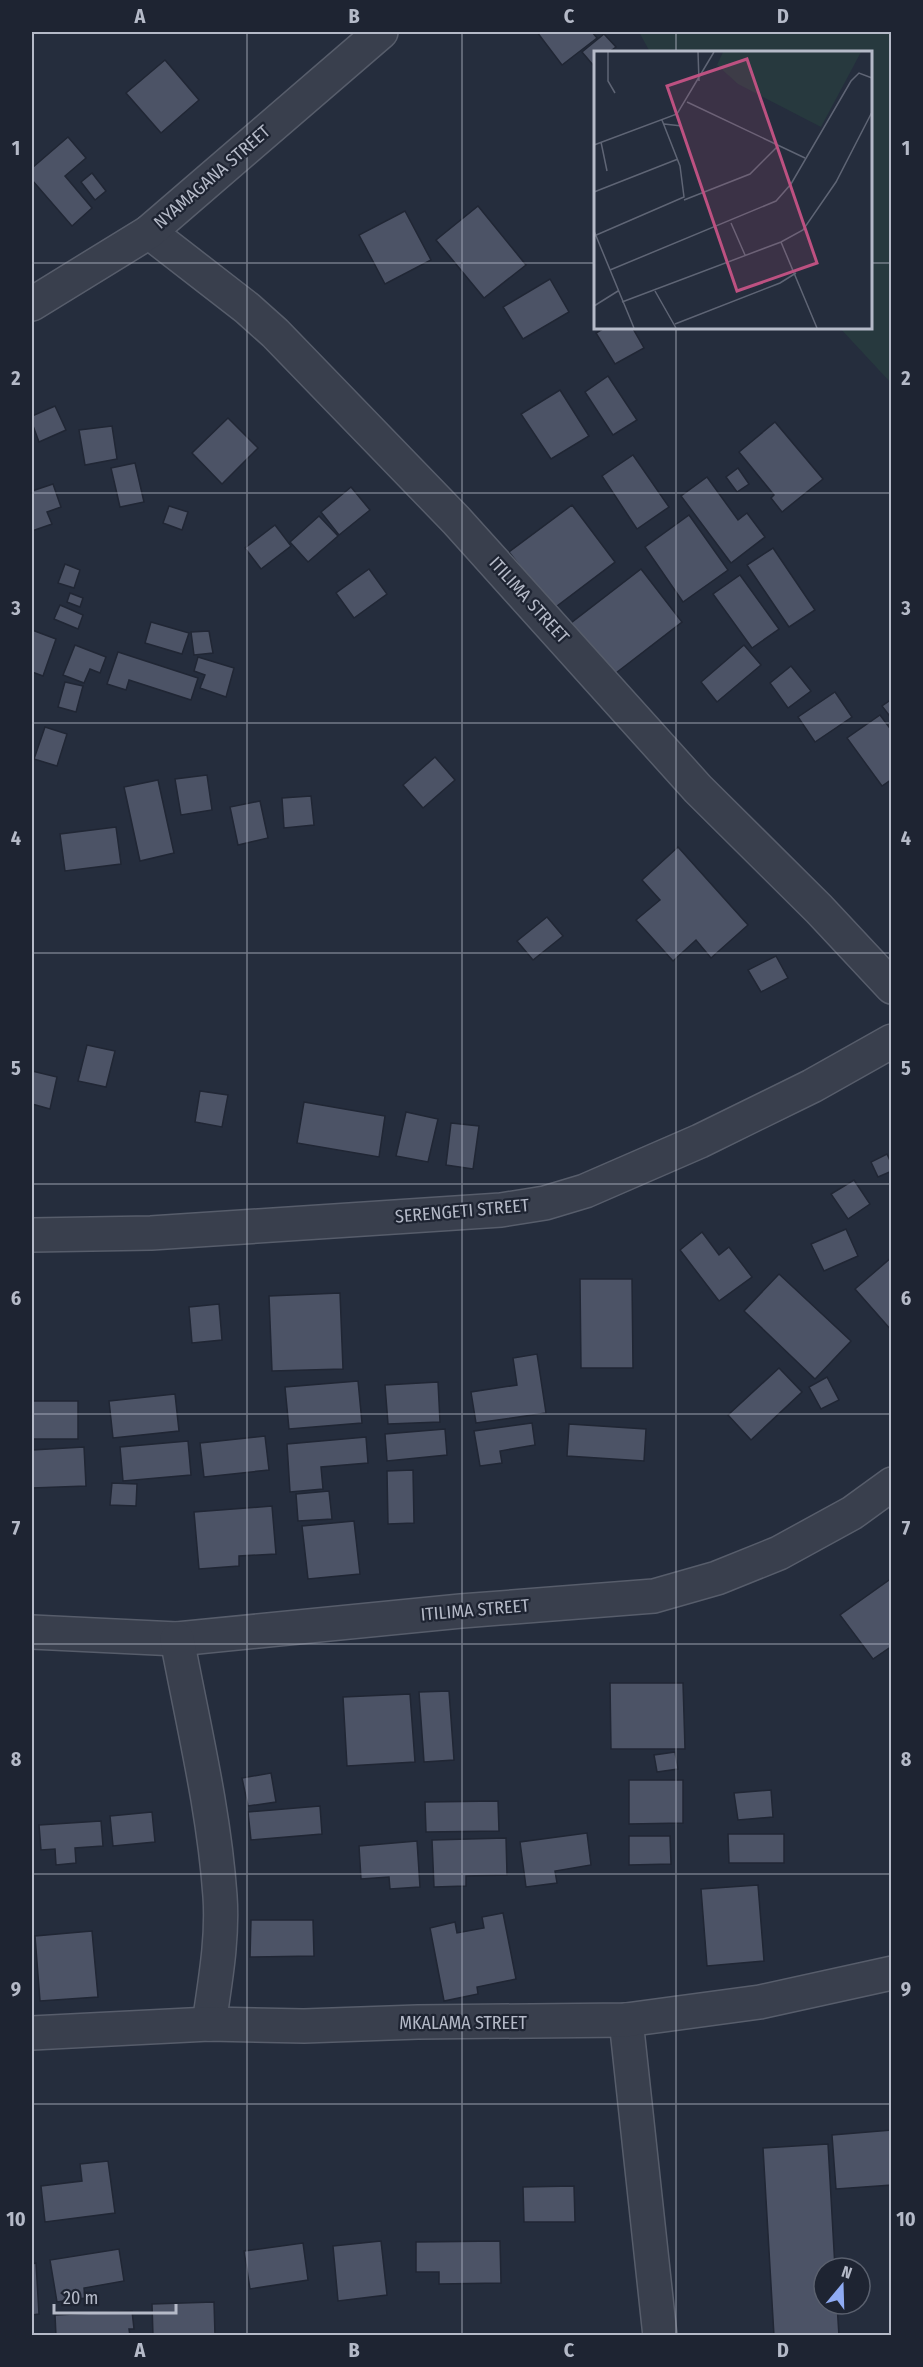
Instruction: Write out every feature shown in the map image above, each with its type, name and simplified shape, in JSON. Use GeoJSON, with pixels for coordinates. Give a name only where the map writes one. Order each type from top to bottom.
{"type":"FeatureCollection","features":[{"type":"Feature","properties":{"kind":"street"},"geometry":{"type":"LineString","coordinates":[[346,63],[356,32]]}},
{"type":"Feature","properties":{"kind":"street","name":"NYAMAGANA STREET"},"geometry":{"type":"LineString","coordinates":[[32,304],[149,232],[381,32]]}},
{"type":"Feature","properties":{"kind":"street","name":"ITILIMA STREET"},"geometry":{"type":"LineString","coordinates":[[149,232],[247,308],[275,333],[456,520],[698,789],[819,909],[891,987]]}},
{"type":"Feature","properties":{"kind":"street","name":"SERENGETI STREET"},"geometry":{"type":"LineString","coordinates":[[32,1235],[151,1233],[501,1210],[545,1203],[585,1191],[700,1141],[812,1086],[891,1041]]}},
{"type":"Feature","properties":{"kind":"street","name":"ITILIMA STREET"},"geometry":{"type":"LineString","coordinates":[[32,1632],[177,1640],[449,1612],[654,1596],[717,1578],[780,1553],[852,1513],[891,1484]]}},
{"type":"Feature","properties":{"kind":"street"},"geometry":{"type":"LineString","coordinates":[[177,1640],[202,1767],[220,1898],[219,1958],[208,2024]]}},
{"type":"Feature","properties":{"kind":"street","name":"MKALAMA STREET"},"geometry":{"type":"LineString","coordinates":[[32,2033],[208,2024],[304,2026],[418,2022],[626,2020],[760,2002],[891,1973]]}},
{"type":"Feature","properties":{"kind":"street"},"geometry":{"type":"LineString","coordinates":[[626,2020],[660,2336]]}},
{"type":"Feature","properties":{"kind":"shaded area"},"geometry":{"type":"Polygon","coordinates":[[[639,32],[891,32],[891,383],[840,328],[872,328],[872,51],[649,51],[639,32]]]}},
{"type":"Feature","properties":{"kind":"building"},"geometry":{"type":"Polygon","coordinates":[[[537,32],[592,32],[597,38],[562,65],[537,32]]]}},
{"type":"Feature","properties":{"kind":"building"},"geometry":{"type":"Polygon","coordinates":[[[604,34],[616,47],[610,51],[594,51],[593,65],[582,52],[604,34]]]}},
{"type":"Feature","properties":{"kind":"building"},"geometry":{"type":"Polygon","coordinates":[[[165,60],[199,100],[161,133],[126,93],[165,60]]]}},
{"type":"Feature","properties":{"kind":"building"},"geometry":{"type":"Polygon","coordinates":[[[68,137],[86,158],[65,176],[92,208],[72,226],[32,180],[32,168],[68,137]]]}},
{"type":"Feature","properties":{"kind":"building"},"geometry":{"type":"Polygon","coordinates":[[[92,173],[106,191],[95,200],[81,182],[92,173]]]}},
{"type":"Feature","properties":{"kind":"building"},"geometry":{"type":"Polygon","coordinates":[[[478,206],[526,265],[484,298],[436,240],[478,206]]]}},
{"type":"Feature","properties":{"kind":"building"},"geometry":{"type":"Polygon","coordinates":[[[405,211],[431,260],[385,284],[359,235],[405,211]]]}},
{"type":"Feature","properties":{"kind":"building"},"geometry":{"type":"Polygon","coordinates":[[[550,279],[569,312],[523,339],[503,307],[550,279]]]}},
{"type":"Feature","properties":{"kind":"building"},"geometry":{"type":"Polygon","coordinates":[[[604,328],[633,328],[644,348],[615,364],[596,333],[604,328]]]}},
{"type":"Feature","properties":{"kind":"building"},"geometry":{"type":"Polygon","coordinates":[[[608,376],[637,420],[613,435],[585,392],[608,376]]]}},
{"type":"Feature","properties":{"kind":"building"},"geometry":{"type":"Polygon","coordinates":[[[560,390],[589,436],[551,459],[521,414],[560,390]]]}},
{"type":"Feature","properties":{"kind":"building"},"geometry":{"type":"Polygon","coordinates":[[[55,406],[66,430],[39,442],[32,423],[32,416],[55,406]]]}},
{"type":"Feature","properties":{"kind":"building"},"geometry":{"type":"Polygon","coordinates":[[[228,418],[258,448],[222,484],[192,453],[228,418]]]}},
{"type":"Feature","properties":{"kind":"building"},"geometry":{"type":"Polygon","coordinates":[[[775,422],[823,479],[782,512],[771,498],[774,495],[739,452],[775,422]]]}},
{"type":"Feature","properties":{"kind":"building"},"geometry":{"type":"Polygon","coordinates":[[[112,426],[117,459],[85,465],[79,430],[112,426]]]}},
{"type":"Feature","properties":{"kind":"building"},"geometry":{"type":"Polygon","coordinates":[[[633,455],[669,507],[637,529],[602,476],[633,455]]]}},
{"type":"Feature","properties":{"kind":"building"},"geometry":{"type":"Polygon","coordinates":[[[135,463],[144,502],[120,507],[111,468],[135,463]]]}},
{"type":"Feature","properties":{"kind":"building"},"geometry":{"type":"Polygon","coordinates":[[[738,468],[749,484],[737,492],[726,477],[738,468]]]}},
{"type":"Feature","properties":{"kind":"building"},"geometry":{"type":"Polygon","coordinates":[[[707,477],[738,520],[747,513],[765,537],[731,563],[681,496],[707,477]]]}},
{"type":"Feature","properties":{"kind":"building"},"geometry":{"type":"Polygon","coordinates":[[[53,484],[61,507],[47,512],[52,524],[32,531],[32,491],[53,484]]]}},
{"type":"Feature","properties":{"kind":"building"},"geometry":{"type":"Polygon","coordinates":[[[351,487],[370,510],[339,535],[321,512],[351,487]]]}},
{"type":"Feature","properties":{"kind":"building"},"geometry":{"type":"Polygon","coordinates":[[[572,505],[615,562],[553,609],[509,552],[572,505]]]}},
{"type":"Feature","properties":{"kind":"building"},"geometry":{"type":"Polygon","coordinates":[[[169,506],[188,512],[182,530],[163,523],[169,506]]]}},
{"type":"Feature","properties":{"kind":"building"},"geometry":{"type":"Polygon","coordinates":[[[689,515],[728,570],[683,602],[645,547],[689,515]]]}},
{"type":"Feature","properties":{"kind":"building"},"geometry":{"type":"Polygon","coordinates":[[[319,516],[338,536],[308,562],[290,542],[319,516]]]}},
{"type":"Feature","properties":{"kind":"building"},"geometry":{"type":"Polygon","coordinates":[[[275,525],[291,546],[261,569],[245,548],[275,525]]]}},
{"type":"Feature","properties":{"kind":"building"},"geometry":{"type":"Polygon","coordinates":[[[773,548],[815,610],[789,627],[747,565],[773,548]]]}},
{"type":"Feature","properties":{"kind":"building"},"geometry":{"type":"Polygon","coordinates":[[[65,564],[80,570],[74,588],[58,583],[65,564]]]}},
{"type":"Feature","properties":{"kind":"building"},"geometry":{"type":"Polygon","coordinates":[[[369,569],[387,594],[354,618],[336,593],[369,569]]]}},
{"type":"Feature","properties":{"kind":"building"},"geometry":{"type":"Polygon","coordinates":[[[641,569],[682,622],[612,676],[571,623],[641,569]]]}},
{"type":"Feature","properties":{"kind":"building"},"geometry":{"type":"Polygon","coordinates":[[[740,575],[779,629],[752,648],[713,594],[740,575]]]}},
{"type":"Feature","properties":{"kind":"building"},"geometry":{"type":"Polygon","coordinates":[[[70,593],[83,598],[80,607],[67,602],[70,593]]]}},
{"type":"Feature","properties":{"kind":"building"},"geometry":{"type":"Polygon","coordinates":[[[60,605],[83,615],[78,629],[54,619],[60,605]]]}},
{"type":"Feature","properties":{"kind":"building"},"geometry":{"type":"Polygon","coordinates":[[[151,622],[189,633],[182,654],[145,643],[151,622]]]}},
{"type":"Feature","properties":{"kind":"building"},"geometry":{"type":"Polygon","coordinates":[[[32,630],[56,639],[43,676],[32,672],[32,630]]]}},
{"type":"Feature","properties":{"kind":"building"},"geometry":{"type":"Polygon","coordinates":[[[209,631],[213,653],[194,655],[191,632],[209,631]]]}},
{"type":"Feature","properties":{"kind":"building"},"geometry":{"type":"Polygon","coordinates":[[[75,645],[106,657],[100,673],[90,669],[84,683],[63,675],[75,645]]]}},
{"type":"Feature","properties":{"kind":"building"},"geometry":{"type":"Polygon","coordinates":[[[744,645],[761,665],[717,702],[701,682],[744,645]]]}},
{"type":"Feature","properties":{"kind":"building"},"geometry":{"type":"Polygon","coordinates":[[[118,652],[198,678],[191,700],[129,680],[126,690],[107,684],[118,652]]]}},
{"type":"Feature","properties":{"kind":"building"},"geometry":{"type":"Polygon","coordinates":[[[198,657],[234,668],[226,697],[200,688],[205,675],[194,671],[198,657]]]}},
{"type":"Feature","properties":{"kind":"building"},"geometry":{"type":"Polygon","coordinates":[[[791,666],[811,691],[788,708],[770,683],[791,666]]]}},
{"type":"Feature","properties":{"kind":"building"},"geometry":{"type":"Polygon","coordinates":[[[65,682],[83,686],[76,712],[58,707],[65,682]]]}},
{"type":"Feature","properties":{"kind":"building"},"geometry":{"type":"Polygon","coordinates":[[[835,692],[852,717],[815,742],[798,717],[835,692]]]}},
{"type":"Feature","properties":{"kind":"building"},"geometry":{"type":"Polygon","coordinates":[[[892,699],[892,719],[882,706],[892,699]]]}},
{"type":"Feature","properties":{"kind":"building"},"geometry":{"type":"Polygon","coordinates":[[[880,715],[892,731],[892,779],[882,786],[847,738],[880,715]]]}},
{"type":"Feature","properties":{"kind":"building"},"geometry":{"type":"Polygon","coordinates":[[[45,727],[67,734],[57,766],[34,759],[45,727]]]}},
{"type":"Feature","properties":{"kind":"building"},"geometry":{"type":"Polygon","coordinates":[[[435,757],[455,780],[423,808],[403,785],[435,757]]]}},
{"type":"Feature","properties":{"kind":"building"},"geometry":{"type":"Polygon","coordinates":[[[207,775],[212,810],[181,815],[175,779],[207,775]]]}},
{"type":"Feature","properties":{"kind":"building"},"geometry":{"type":"Polygon","coordinates":[[[158,780],[174,853],[140,861],[124,787],[158,780]]]}},
{"type":"Feature","properties":{"kind":"building"},"geometry":{"type":"Polygon","coordinates":[[[311,796],[314,825],[284,828],[282,798],[311,796]]]}},
{"type":"Feature","properties":{"kind":"building"},"geometry":{"type":"Polygon","coordinates":[[[260,801],[268,838],[238,845],[230,807],[260,801]]]}},
{"type":"Feature","properties":{"kind":"building"},"geometry":{"type":"Polygon","coordinates":[[[116,827],[121,864],[65,871],[60,834],[116,827]]]}},
{"type":"Feature","properties":{"kind":"building"},"geometry":{"type":"Polygon","coordinates":[[[678,847],[748,925],[711,958],[696,940],[673,961],[636,920],[660,900],[642,880],[678,847]]]}},
{"type":"Feature","properties":{"kind":"building"},"geometry":{"type":"Polygon","coordinates":[[[547,917],[563,936],[533,960],[517,941],[547,917]]]}},
{"type":"Feature","properties":{"kind":"building"},"geometry":{"type":"Polygon","coordinates":[[[776,956],[788,978],[761,992],[748,970],[776,956]]]}},
{"type":"Feature","properties":{"kind":"building"},"geometry":{"type":"Polygon","coordinates":[[[87,1045],[115,1051],[106,1087],[78,1081],[87,1045]]]}},
{"type":"Feature","properties":{"kind":"building"},"geometry":{"type":"Polygon","coordinates":[[[32,1071],[57,1077],[50,1109],[32,1104],[32,1071]]]}},
{"type":"Feature","properties":{"kind":"building"},"geometry":{"type":"Polygon","coordinates":[[[200,1091],[228,1095],[222,1127],[195,1122],[200,1091]]]}},
{"type":"Feature","properties":{"kind":"building"},"geometry":{"type":"Polygon","coordinates":[[[304,1102],[385,1116],[379,1157],[297,1143],[304,1102]]]}},
{"type":"Feature","properties":{"kind":"building"},"geometry":{"type":"Polygon","coordinates":[[[406,1112],[438,1119],[428,1162],[396,1156],[406,1112]]]}},
{"type":"Feature","properties":{"kind":"building"},"geometry":{"type":"Polygon","coordinates":[[[451,1123],[479,1126],[473,1169],[446,1165],[451,1123]]]}},
{"type":"Feature","properties":{"kind":"building"},"geometry":{"type":"Polygon","coordinates":[[[887,1154],[892,1171],[878,1177],[871,1162],[887,1154]]]}},
{"type":"Feature","properties":{"kind":"building"},"geometry":{"type":"Polygon","coordinates":[[[854,1180],[870,1204],[848,1219],[831,1194],[854,1180]]]}},
{"type":"Feature","properties":{"kind":"building"},"geometry":{"type":"Polygon","coordinates":[[[846,1229],[858,1256],[824,1271],[811,1244],[846,1229]]]}},
{"type":"Feature","properties":{"kind":"building"},"geometry":{"type":"Polygon","coordinates":[[[702,1232],[719,1255],[729,1247],[752,1277],[719,1301],[680,1250],[702,1232]]]}},
{"type":"Feature","properties":{"kind":"building"},"geometry":{"type":"Polygon","coordinates":[[[892,1257],[892,1331],[855,1289],[892,1257]]]}},
{"type":"Feature","properties":{"kind":"building"},"geometry":{"type":"Polygon","coordinates":[[[779,1274],[851,1341],[815,1379],[744,1311],[779,1274]]]}},
{"type":"Feature","properties":{"kind":"building"},"geometry":{"type":"Polygon","coordinates":[[[580,1279],[632,1279],[633,1368],[581,1368],[580,1279]]]}},
{"type":"Feature","properties":{"kind":"building"},"geometry":{"type":"Polygon","coordinates":[[[340,1293],[343,1369],[272,1371],[269,1296],[340,1293]]]}},
{"type":"Feature","properties":{"kind":"building"},"geometry":{"type":"Polygon","coordinates":[[[219,1304],[222,1340],[192,1343],[189,1307],[219,1304]]]}},
{"type":"Feature","properties":{"kind":"building"},"geometry":{"type":"Polygon","coordinates":[[[537,1354],[546,1413],[476,1423],[471,1392],[517,1385],[513,1358],[537,1354]]]}},
{"type":"Feature","properties":{"kind":"building"},"geometry":{"type":"Polygon","coordinates":[[[779,1368],[802,1392],[751,1440],[728,1415],[779,1368]]]}},
{"type":"Feature","properties":{"kind":"building"},"geometry":{"type":"Polygon","coordinates":[[[827,1377],[839,1400],[821,1409],[809,1387],[827,1377]]]}},
{"type":"Feature","properties":{"kind":"building"},"geometry":{"type":"Polygon","coordinates":[[[358,1381],[362,1423],[289,1429],[285,1387],[358,1381]]]}},
{"type":"Feature","properties":{"kind":"building"},"geometry":{"type":"Polygon","coordinates":[[[438,1382],[440,1422],[388,1424],[385,1385],[438,1382]]]}},
{"type":"Feature","properties":{"kind":"building"},"geometry":{"type":"Polygon","coordinates":[[[175,1394],[179,1431],[113,1438],[109,1401],[175,1394]]]}},
{"type":"Feature","properties":{"kind":"building"},"geometry":{"type":"Polygon","coordinates":[[[32,1401],[78,1401],[78,1439],[32,1439],[32,1401]]]}},
{"type":"Feature","properties":{"kind":"building"},"geometry":{"type":"Polygon","coordinates":[[[532,1423],[535,1445],[500,1451],[502,1463],[480,1466],[474,1431],[532,1423]]]}},
{"type":"Feature","properties":{"kind":"building"},"geometry":{"type":"Polygon","coordinates":[[[569,1424],[646,1429],[644,1461],[567,1456],[569,1424]]]}},
{"type":"Feature","properties":{"kind":"building"},"geometry":{"type":"Polygon","coordinates":[[[445,1429],[447,1455],[387,1461],[385,1434],[445,1429]]]}},
{"type":"Feature","properties":{"kind":"building"},"geometry":{"type":"Polygon","coordinates":[[[265,1436],[269,1470],[204,1477],[200,1443],[265,1436]]]}},
{"type":"Feature","properties":{"kind":"building"},"geometry":{"type":"Polygon","coordinates":[[[366,1437],[368,1463],[321,1467],[323,1489],[290,1492],[287,1444],[366,1437]]]}},
{"type":"Feature","properties":{"kind":"building"},"geometry":{"type":"Polygon","coordinates":[[[188,1441],[191,1475],[123,1481],[120,1447],[188,1441]]]}},
{"type":"Feature","properties":{"kind":"building"},"geometry":{"type":"Polygon","coordinates":[[[84,1447],[86,1486],[32,1488],[32,1450],[84,1447]]]}},
{"type":"Feature","properties":{"kind":"building"},"geometry":{"type":"Polygon","coordinates":[[[413,1470],[414,1523],[388,1524],[387,1471],[413,1470]]]}},
{"type":"Feature","properties":{"kind":"building"},"geometry":{"type":"Polygon","coordinates":[[[112,1483],[137,1484],[136,1506],[110,1505],[112,1483]]]}},
{"type":"Feature","properties":{"kind":"building"},"geometry":{"type":"Polygon","coordinates":[[[329,1491],[332,1519],[298,1521],[296,1494],[329,1491]]]}},
{"type":"Feature","properties":{"kind":"building"},"geometry":{"type":"Polygon","coordinates":[[[272,1506],[276,1554],[239,1556],[239,1566],[199,1569],[194,1512],[272,1506]]]}},
{"type":"Feature","properties":{"kind":"building"},"geometry":{"type":"Polygon","coordinates":[[[354,1521],[360,1574],[308,1579],[302,1526],[354,1521]]]}},
{"type":"Feature","properties":{"kind":"building"},"geometry":{"type":"Polygon","coordinates":[[[892,1578],[892,1646],[873,1659],[840,1615],[892,1578]]]}},
{"type":"Feature","properties":{"kind":"building"},"geometry":{"type":"Polygon","coordinates":[[[610,1683],[683,1683],[685,1749],[611,1749],[610,1683]]]}},
{"type":"Feature","properties":{"kind":"building"},"geometry":{"type":"Polygon","coordinates":[[[449,1691],[454,1760],[424,1762],[419,1692],[449,1691]]]}},
{"type":"Feature","properties":{"kind":"building"},"geometry":{"type":"Polygon","coordinates":[[[410,1694],[415,1762],[347,1766],[343,1697],[410,1694]]]}},
{"type":"Feature","properties":{"kind":"building"},"geometry":{"type":"Polygon","coordinates":[[[675,1752],[678,1769],[657,1772],[654,1755],[675,1752]]]}},
{"type":"Feature","properties":{"kind":"building"},"geometry":{"type":"Polygon","coordinates":[[[271,1773],[276,1802],[248,1806],[242,1778],[271,1773]]]}},
{"type":"Feature","properties":{"kind":"building"},"geometry":{"type":"Polygon","coordinates":[[[629,1780],[683,1780],[683,1823],[629,1824],[629,1780]]]}},
{"type":"Feature","properties":{"kind":"building"},"geometry":{"type":"Polygon","coordinates":[[[771,1790],[773,1817],[738,1820],[734,1793],[771,1790]]]}},
{"type":"Feature","properties":{"kind":"building"},"geometry":{"type":"Polygon","coordinates":[[[498,1801],[499,1831],[426,1832],[425,1802],[498,1801]]]}},
{"type":"Feature","properties":{"kind":"building"},"geometry":{"type":"Polygon","coordinates":[[[320,1806],[322,1834],[251,1840],[248,1812],[320,1806]]]}},
{"type":"Feature","properties":{"kind":"building"},"geometry":{"type":"Polygon","coordinates":[[[152,1812],[155,1842],[113,1846],[110,1816],[152,1812]]]}},
{"type":"Feature","properties":{"kind":"building"},"geometry":{"type":"Polygon","coordinates":[[[101,1821],[103,1846],[75,1848],[76,1863],[56,1865],[55,1849],[41,1850],[39,1825],[101,1821]]]}},
{"type":"Feature","properties":{"kind":"building"},"geometry":{"type":"Polygon","coordinates":[[[587,1833],[591,1865],[555,1871],[557,1883],[526,1887],[520,1842],[587,1833]]]}},
{"type":"Feature","properties":{"kind":"building"},"geometry":{"type":"Polygon","coordinates":[[[728,1834],[784,1834],[784,1863],[729,1863],[728,1834]]]}},
{"type":"Feature","properties":{"kind":"building"},"geometry":{"type":"Polygon","coordinates":[[[629,1836],[670,1836],[671,1864],[629,1865],[629,1836]]]}},
{"type":"Feature","properties":{"kind":"building"},"geometry":{"type":"Polygon","coordinates":[[[506,1838],[507,1875],[466,1876],[466,1886],[434,1887],[432,1840],[506,1838]]]}},
{"type":"Feature","properties":{"kind":"building"},"geometry":{"type":"Polygon","coordinates":[[[417,1841],[420,1887],[390,1889],[389,1877],[361,1879],[359,1846],[417,1841]]]}},
{"type":"Feature","properties":{"kind":"building"},"geometry":{"type":"Polygon","coordinates":[[[758,1885],[764,1961],[707,1966],[701,1889],[758,1885]]]}},
{"type":"Feature","properties":{"kind":"building"},"geometry":{"type":"Polygon","coordinates":[[[503,1913],[516,1979],[477,1987],[478,1994],[444,2001],[430,1928],[455,1922],[457,1933],[484,1928],[482,1917],[503,1913]]]}},
{"type":"Feature","properties":{"kind":"building"},"geometry":{"type":"Polygon","coordinates":[[[251,1920],[313,1920],[314,1956],[250,1957],[251,1920]]]}},
{"type":"Feature","properties":{"kind":"building"},"geometry":{"type":"Polygon","coordinates":[[[92,1931],[98,1997],[40,2001],[35,1936],[92,1931]]]}},
{"type":"Feature","properties":{"kind":"building"},"geometry":{"type":"Polygon","coordinates":[[[892,2130],[892,2185],[836,2189],[832,2135],[892,2130]]]}},
{"type":"Feature","properties":{"kind":"building"},"geometry":{"type":"Polygon","coordinates":[[[828,2144],[834,2256],[812,2256],[812,2316],[838,2316],[839,2336],[774,2336],[763,2148],[828,2144]]]}},
{"type":"Feature","properties":{"kind":"building"},"geometry":{"type":"Polygon","coordinates":[[[108,2161],[115,2213],[45,2222],[41,2186],[82,2181],[80,2164],[108,2161]]]}},
{"type":"Feature","properties":{"kind":"building"},"geometry":{"type":"Polygon","coordinates":[[[574,2186],[575,2222],[524,2222],[523,2187],[574,2186]]]}},
{"type":"Feature","properties":{"kind":"building"},"geometry":{"type":"Polygon","coordinates":[[[381,2241],[387,2295],[338,2301],[333,2246],[381,2241]]]}},
{"type":"Feature","properties":{"kind":"building"},"geometry":{"type":"Polygon","coordinates":[[[500,2241],[501,2283],[439,2284],[439,2272],[416,2272],[416,2242],[500,2241]]]}},
{"type":"Feature","properties":{"kind":"building"},"geometry":{"type":"Polygon","coordinates":[[[303,2243],[308,2280],[250,2289],[244,2251],[303,2243]]]}},
{"type":"Feature","properties":{"kind":"building"},"geometry":{"type":"Polygon","coordinates":[[[119,2249],[124,2281],[84,2288],[85,2298],[57,2302],[50,2260],[119,2249]]]}},
{"type":"Feature","properties":{"kind":"building"},"geometry":{"type":"Polygon","coordinates":[[[36,2263],[39,2314],[32,2315],[32,2264],[36,2263]]]}},
{"type":"Feature","properties":{"kind":"building"},"geometry":{"type":"Polygon","coordinates":[[[214,2302],[215,2336],[153,2336],[152,2304],[214,2302]]]}},
{"type":"Feature","properties":{"kind":"building"},"geometry":{"type":"Polygon","coordinates":[[[132,2311],[134,2329],[129,2329],[130,2336],[56,2336],[55,2315],[132,2311]]]}}]}
